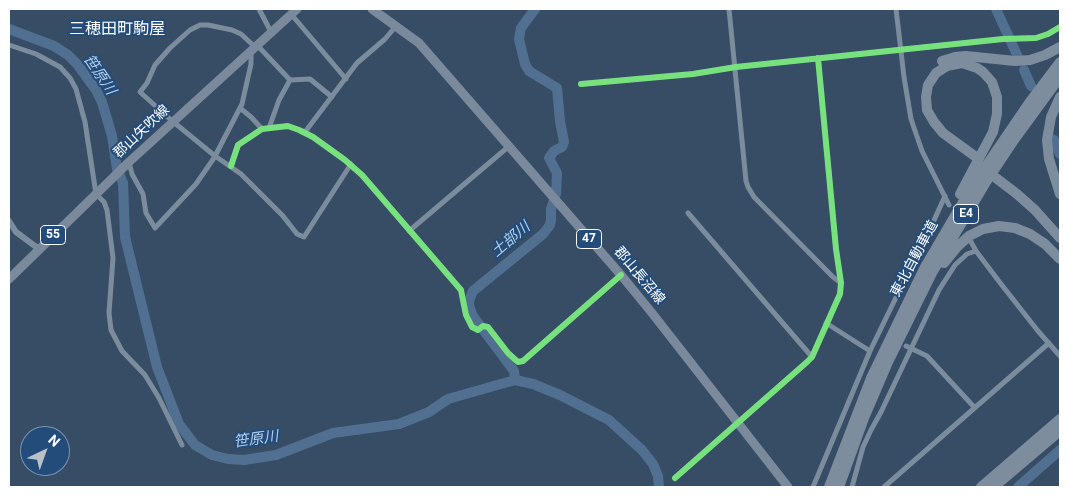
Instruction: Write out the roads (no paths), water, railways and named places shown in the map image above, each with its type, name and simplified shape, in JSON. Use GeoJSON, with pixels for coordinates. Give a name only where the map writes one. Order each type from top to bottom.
{"type":"FeatureCollection","features":[{"type":"Feature","properties":{"kind":"highway"},"geometry":{"type":"LineString","coordinates":[[911,294],[939,233],[989,140],[998,106],[992,82],[977,68],[962,63],[947,66],[936,73],[928,85],[926,97],[927,110],[934,122],[943,133],[975,160],[939,137],[928,125],[921,110],[919,96],[927,74],[938,63],[955,57],[976,56],[1023,60],[1045,55],[1060,47]]}},
{"type":"Feature","properties":{"kind":"highway","name":"東北自動車道"},"geometry":{"type":"LineString","coordinates":[[829,487],[871,378],[911,294],[969,192],[1024,110],[1060,62]]}},
{"type":"Feature","properties":{"kind":"highway","name":"東北自動車道"},"geometry":{"type":"LineString","coordinates":[[839,487],[864,418],[888,362],[932,273],[968,211],[1014,140],[1060,77]]}},
{"type":"Feature","properties":{"kind":"highway"},"geometry":{"type":"LineString","coordinates":[[1060,97],[1051,117],[1047,140],[1048,159],[1060,194]]}},
{"type":"Feature","properties":{"kind":"highway"},"geometry":{"type":"LineString","coordinates":[[1060,229],[1029,196],[997,176],[1035,210],[1060,238]]}},
{"type":"Feature","properties":{"kind":"highway"},"geometry":{"type":"LineString","coordinates":[[888,362],[942,265],[957,247],[970,236],[991,227],[1007,226],[1015,228],[1038,238],[1060,260]]}},
{"type":"Feature","properties":{"kind":"highway"},"geometry":{"type":"LineString","coordinates":[[981,487],[1060,419]]}},
{"type":"Feature","properties":{"kind":"highway"},"geometry":{"type":"LineString","coordinates":[[994,487],[1060,432]]}},
{"type":"Feature","properties":{"kind":"main road","name":"郡山長沼線"},"geometry":{"type":"LineString","coordinates":[[372,9],[418,43],[621,276],[788,487]]}},
{"type":"Feature","properties":{"kind":"main road","name":"郡山矢吹線"},"geometry":{"type":"LineString","coordinates":[[9,278],[173,121],[294,12]]}},
{"type":"Feature","properties":{"kind":"street"},"geometry":{"type":"LineString","coordinates":[[259,9],[271,32]]}},
{"type":"Feature","properties":{"kind":"street"},"geometry":{"type":"LineString","coordinates":[[729,9],[746,181],[749,190],[841,283]]}},
{"type":"Feature","properties":{"kind":"street"},"geometry":{"type":"LineString","coordinates":[[896,9],[911,119],[922,151],[949,205]]}},
{"type":"Feature","properties":{"kind":"street"},"geometry":{"type":"LineString","coordinates":[[294,12],[346,79]]}},
{"type":"Feature","properties":{"kind":"street"},"geometry":{"type":"LineString","coordinates":[[290,80],[238,33],[204,24],[190,30],[170,48],[155,65],[147,83],[140,92],[215,156],[231,166],[283,216],[297,234],[304,237],[351,164]]}},
{"type":"Feature","properties":{"kind":"street"},"geometry":{"type":"LineString","coordinates":[[305,132],[357,63],[385,39],[396,26]]}},
{"type":"Feature","properties":{"kind":"street"},"geometry":{"type":"LineString","coordinates":[[581,84],[699,73],[736,67],[1003,39],[1036,38],[1060,27]]}},
{"type":"Feature","properties":{"kind":"street"},"geometry":{"type":"LineString","coordinates":[[9,45],[46,59],[63,70],[70,78],[80,99],[97,193],[105,204],[109,225],[113,258],[109,313],[111,330],[126,358],[145,375],[159,398],[182,445]]}},
{"type":"Feature","properties":{"kind":"street"},"geometry":{"type":"LineString","coordinates":[[128,163],[142,192],[146,214],[155,228],[196,184],[215,156],[240,108],[255,48]]}},
{"type":"Feature","properties":{"kind":"street"},"geometry":{"type":"LineString","coordinates":[[675,478],[812,357],[826,323],[839,299],[841,283],[836,249],[818,58]]}},
{"type":"Feature","properties":{"kind":"street"},"geometry":{"type":"LineString","coordinates":[[269,128],[279,100],[290,80],[297,78],[303,80],[310,79],[332,97]]}},
{"type":"Feature","properties":{"kind":"street"},"geometry":{"type":"LineString","coordinates":[[240,108],[262,128]]}},
{"type":"Feature","properties":{"kind":"street"},"geometry":{"type":"LineString","coordinates":[[231,166],[238,145],[262,128],[288,126],[305,132],[351,164],[362,174],[461,290],[466,315],[472,327],[488,327],[517,362],[520,362],[621,276]]}},
{"type":"Feature","properties":{"kind":"street"},"geometry":{"type":"LineString","coordinates":[[409,231],[508,147]]}},
{"type":"Feature","properties":{"kind":"street"},"geometry":{"type":"LineString","coordinates":[[813,487],[870,351],[881,334],[945,196]]}},
{"type":"Feature","properties":{"kind":"street"},"geometry":{"type":"LineString","coordinates":[[688,213],[812,357]]}},
{"type":"Feature","properties":{"kind":"street"},"geometry":{"type":"LineString","coordinates":[[9,221],[16,232],[39,249]]}},
{"type":"Feature","properties":{"kind":"street"},"geometry":{"type":"LineString","coordinates":[[970,240],[976,251],[1038,331],[1060,356]]}},
{"type":"Feature","properties":{"kind":"street"},"geometry":{"type":"LineString","coordinates":[[852,487],[864,447],[909,347],[951,270],[966,254],[976,251]]}},
{"type":"Feature","properties":{"kind":"street"},"geometry":{"type":"LineString","coordinates":[[826,323],[870,351]]}},
{"type":"Feature","properties":{"kind":"street"},"geometry":{"type":"LineString","coordinates":[[884,487],[1049,342]]}},
{"type":"Feature","properties":{"kind":"street"},"geometry":{"type":"LineString","coordinates":[[909,347],[927,356],[975,408]]}},
{"type":"Feature","properties":{"kind":"waterway","name":"土部川"},"geometry":{"type":"LineString","coordinates":[[515,380],[514,371],[473,316],[469,301],[473,291],[543,234],[550,225],[551,209],[556,194],[557,173],[549,158],[554,151],[562,147],[564,142],[557,88],[529,71],[525,64],[519,39],[521,28],[535,9]]}},
{"type":"Feature","properties":{"kind":"waterway"},"geometry":{"type":"LineString","coordinates":[[996,9],[1018,57]]}},
{"type":"Feature","properties":{"kind":"waterway","name":"笹原川"},"geometry":{"type":"LineString","coordinates":[[9,29],[54,46],[68,55],[96,90],[102,102],[112,136],[117,169],[123,183],[125,237],[157,367],[179,424],[195,445],[212,455],[228,459],[244,460],[276,455],[333,433],[399,424],[429,412],[448,399],[515,380],[533,384],[560,395],[609,420],[642,450],[653,464],[658,476],[659,487]]}},
{"type":"Feature","properties":{"kind":"waterway"},"geometry":{"type":"LineString","coordinates":[[1024,70],[1031,86]]}},
{"type":"Feature","properties":{"kind":"waterway"},"geometry":{"type":"LineString","coordinates":[[1054,140],[1060,154]]}},
{"type":"Feature","properties":{"kind":"waterway"},"geometry":{"type":"LineString","coordinates":[[1018,487],[1060,450]]}},
{"type":"Feature","properties":{"kind":"district","name":"三穂田町駒屋"},"geometry":{"type":"Point","coordinates":[117,30]}}]}
